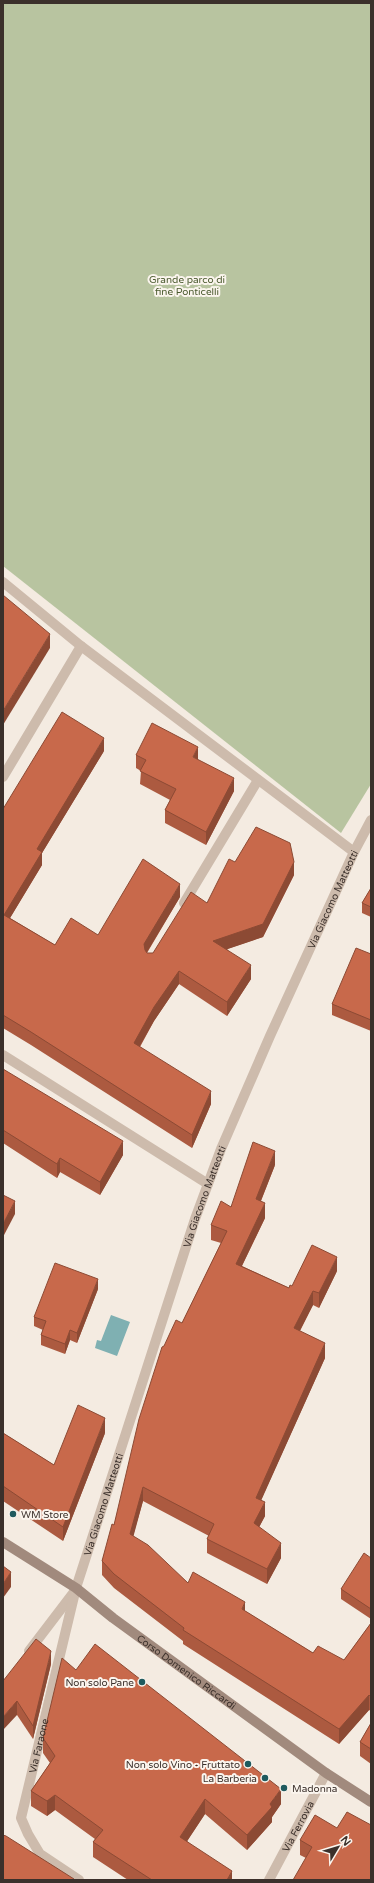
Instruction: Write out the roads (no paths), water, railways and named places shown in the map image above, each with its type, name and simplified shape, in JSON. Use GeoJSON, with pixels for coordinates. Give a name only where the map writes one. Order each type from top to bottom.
{"type":"FeatureCollection","features":[{"type":"Feature","properties":{"kind":"main road","name":"Corso Domenico Riccardi"},"geometry":{"type":"LineString","coordinates":[[3,1542],[76,1588],[113,1618],[326,1773],[371,1802]]}},
{"type":"Feature","properties":{"kind":"street"},"geometry":{"type":"LineString","coordinates":[[3,582],[81,646],[354,852]]}},
{"type":"Feature","properties":{"kind":"street"},"geometry":{"type":"LineString","coordinates":[[3,777],[81,646]]}},
{"type":"Feature","properties":{"kind":"street"},"geometry":{"type":"LineString","coordinates":[[178,913],[258,780]]}},
{"type":"Feature","properties":{"kind":"street","name":"Via Giacomo Matteotti"},"geometry":{"type":"LineString","coordinates":[[76,1588],[193,1226],[221,1149],[270,1036],[354,852],[371,820]]}},
{"type":"Feature","properties":{"kind":"street"},"geometry":{"type":"LineString","coordinates":[[3,1055],[208,1184]]}},
{"type":"Feature","properties":{"kind":"street"},"geometry":{"type":"LineString","coordinates":[[22,1660],[76,1588]]}},
{"type":"Feature","properties":{"kind":"street","name":"Via Faraone"},"geometry":{"type":"LineString","coordinates":[[76,1588],[22,1818],[28,1834],[40,1854],[79,1880]]}},
{"type":"Feature","properties":{"kind":"street","name":"Via Ferrovia"},"geometry":{"type":"LineString","coordinates":[[269,1880],[326,1773]]}},
{"type":"Feature","properties":{"kind":"water"},"geometry":{"type":"Polygon","coordinates":[[[111,1315],[130,1322],[117,1356],[95,1348],[97,1340],[101,1341],[111,1315]]]}},
{"type":"Feature","properties":{"kind":"place","name":"WM Store"},"geometry":{"type":"Point","coordinates":[13,1514]}},
{"type":"Feature","properties":{"kind":"place","name":"Non solo Pane"},"geometry":{"type":"Point","coordinates":[142,1682]}},
{"type":"Feature","properties":{"kind":"place","name":"Non solo Vino - Fruttato"},"geometry":{"type":"Point","coordinates":[248,1764]}},
{"type":"Feature","properties":{"kind":"place","name":"La Barberia"},"geometry":{"type":"Point","coordinates":[265,1778]}},
{"type":"Feature","properties":{"kind":"place","name":"Madonna"},"geometry":{"type":"Point","coordinates":[284,1788]}},
{"type":"Feature","properties":{"kind":"park label","name":"Grande parco di fine Ponticelli"},"geometry":{"type":"Point","coordinates":[187,284]}}]}
